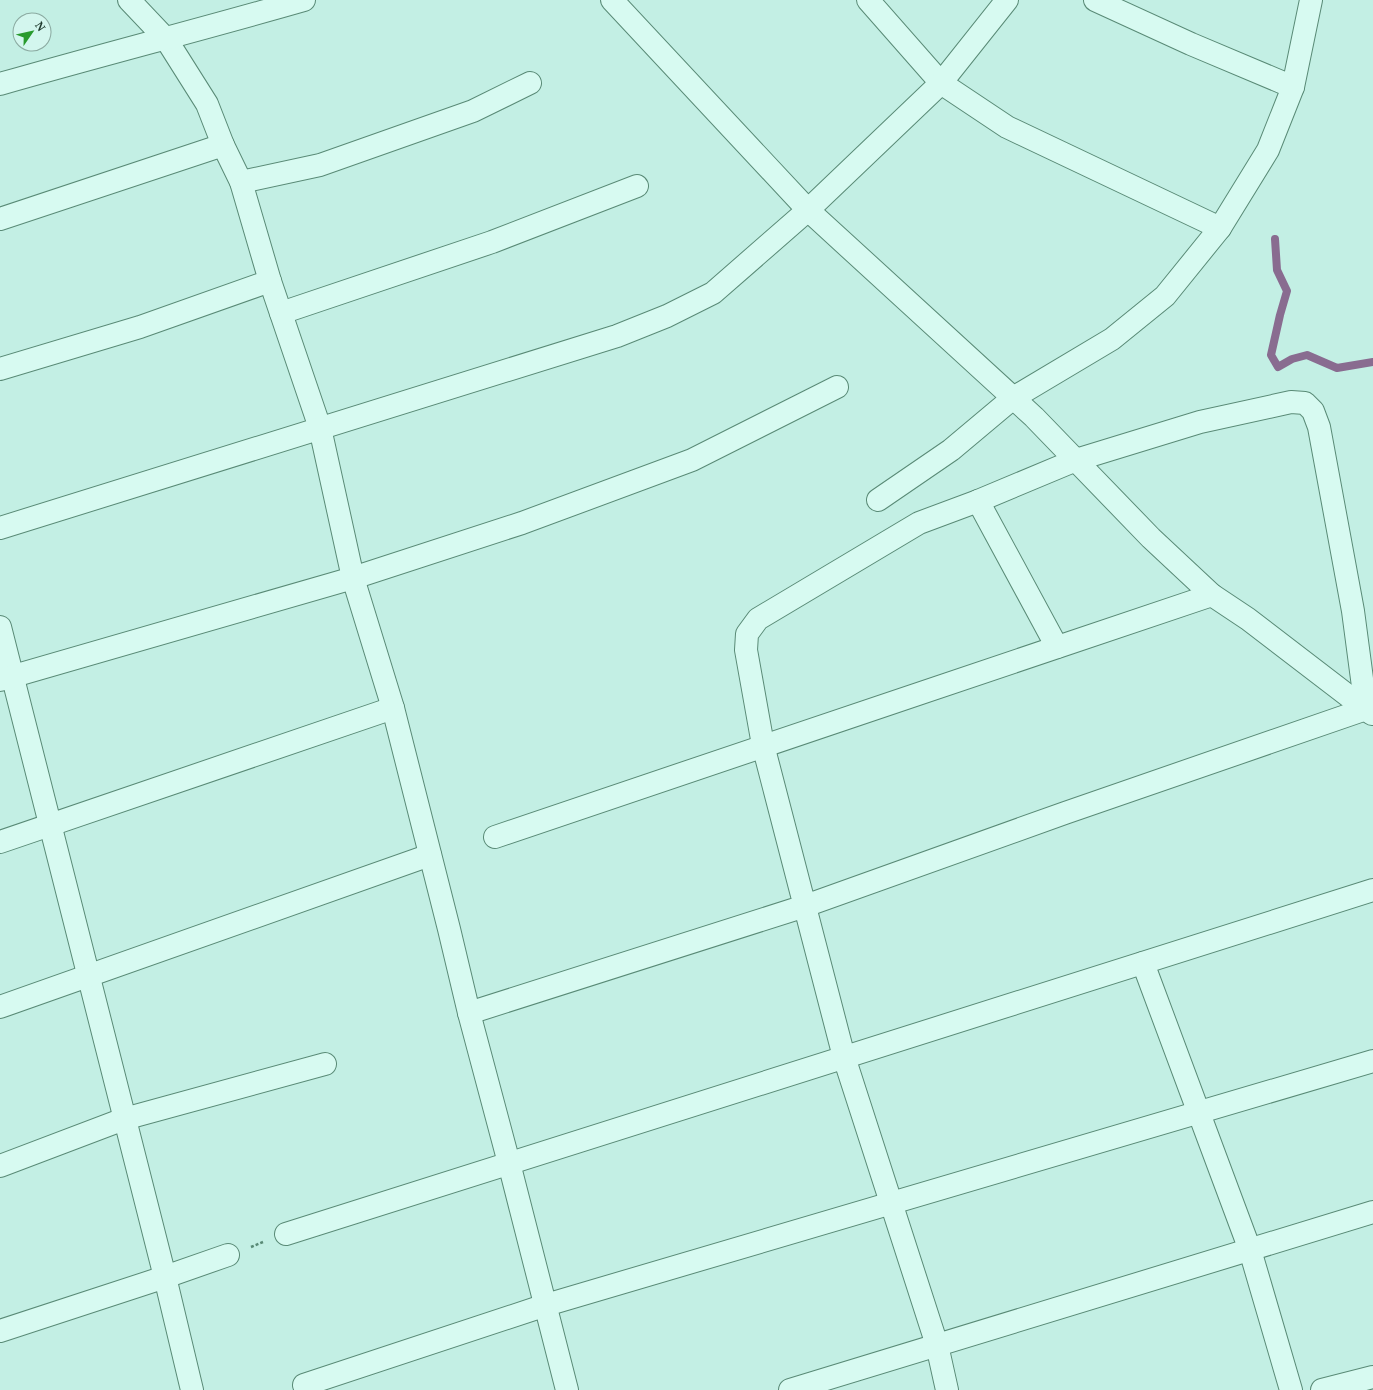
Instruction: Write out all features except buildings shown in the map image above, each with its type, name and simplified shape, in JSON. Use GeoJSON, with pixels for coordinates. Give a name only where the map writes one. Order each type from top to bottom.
{"type":"FeatureCollection","features":[{"type":"Feature","properties":{"kind":"street"},"geometry":{"type":"LineString","coordinates":[[128,0],[166,39],[207,104],[223,144],[241,182],[270,281],[320,428],[353,578],[393,708],[467,1003],[567,1390]]}},
{"type":"Feature","properties":{"kind":"street"},"geometry":{"type":"LineString","coordinates":[[0,84],[304,0]]}},
{"type":"Feature","properties":{"kind":"street"},"geometry":{"type":"LineString","coordinates":[[612,0],[808,210],[1034,417],[1151,538],[1212,595],[1248,619],[1369,712]]}},
{"type":"Feature","properties":{"kind":"street"},"geometry":{"type":"LineString","coordinates":[[868,0],[940,84],[1007,127],[1220,228]]}},
{"type":"Feature","properties":{"kind":"street"},"geometry":{"type":"LineString","coordinates":[[0,528],[617,336],[667,316],[713,293],[808,210],[940,84],[1007,0]]}},
{"type":"Feature","properties":{"kind":"street"},"geometry":{"type":"LineString","coordinates":[[1095,0],[1191,44],[1293,87]]}},
{"type":"Feature","properties":{"kind":"street"},"geometry":{"type":"LineString","coordinates":[[878,500],[951,450],[1013,398],[1112,339],[1165,296],[1220,228],[1268,150],[1293,87],[1311,0]]}},
{"type":"Feature","properties":{"kind":"street"},"geometry":{"type":"LineString","coordinates":[[241,182],[320,165],[473,111],[530,83]]}},
{"type":"Feature","properties":{"kind":"street"},"geometry":{"type":"LineString","coordinates":[[0,218],[223,144]]}},
{"type":"Feature","properties":{"kind":"street"},"geometry":{"type":"LineString","coordinates":[[281,313],[492,242],[637,186]]}},
{"type":"Feature","properties":{"kind":"street"},"geometry":{"type":"LineString","coordinates":[[0,369],[140,327],[270,281]]}},
{"type":"Feature","properties":{"kind":"street"},"geometry":{"type":"LineString","coordinates":[[6,678],[353,578],[522,523],[692,460],[837,387]]}},
{"type":"Feature","properties":{"kind":"street"},"geometry":{"type":"LineString","coordinates":[[947,1390],[937,1345],[844,1057],[763,745],[746,650],[747,634],[758,619],[919,523],[978,501],[1070,453],[1291,402],[1305,403],[1313,411],[1319,427],[1353,611],[1369,712]]}},
{"type":"Feature","properties":{"kind":"street"},"geometry":{"type":"LineString","coordinates":[[978,501],[1058,647]]}},
{"type":"Feature","properties":{"kind":"street"},"geometry":{"type":"LineString","coordinates":[[495,837],[763,745],[1212,595]]}},
{"type":"Feature","properties":{"kind":"street"},"geometry":{"type":"LineString","coordinates":[[0,627],[6,678],[49,824],[165,1277],[192,1390]]}},
{"type":"Feature","properties":{"kind":"street"},"geometry":{"type":"LineString","coordinates":[[0,842],[49,824],[393,708]]}},
{"type":"Feature","properties":{"kind":"street"},"geometry":{"type":"LineString","coordinates":[[467,1003],[805,906],[1080,808],[1369,712]]}},
{"type":"Feature","properties":{"kind":"street"},"geometry":{"type":"LineString","coordinates":[[0,1008],[430,855]]}},
{"type":"Feature","properties":{"kind":"street"},"geometry":{"type":"LineString","coordinates":[[286,1234],[1373,890]]}},
{"type":"Feature","properties":{"kind":"street"},"geometry":{"type":"LineString","coordinates":[[1143,963],[1250,1250],[1291,1390]]}},
{"type":"Feature","properties":{"kind":"street"},"geometry":{"type":"LineString","coordinates":[[304,1385],[546,1305],[1373,1061]]}},
{"type":"Feature","properties":{"kind":"street"},"geometry":{"type":"LineString","coordinates":[[0,1166],[124,1119],[326,1064]]}},
{"type":"Feature","properties":{"kind":"street"},"geometry":{"type":"LineString","coordinates":[[790,1390],[1373,1212]]}},
{"type":"Feature","properties":{"kind":"street"},"geometry":{"type":"LineString","coordinates":[[0,1331],[228,1255]]}},
{"type":"Feature","properties":{"kind":"street"},"geometry":{"type":"LineString","coordinates":[[1322,1390],[1373,1377]]}},
{"type":"Feature","properties":{"kind":"waterway"},"geometry":{"type":"LineString","coordinates":[[1275,239],[1277,270],[1287,291],[1271,355],[1278,367],[1292,359],[1307,355],[1337,368],[1373,362]]}}]}
